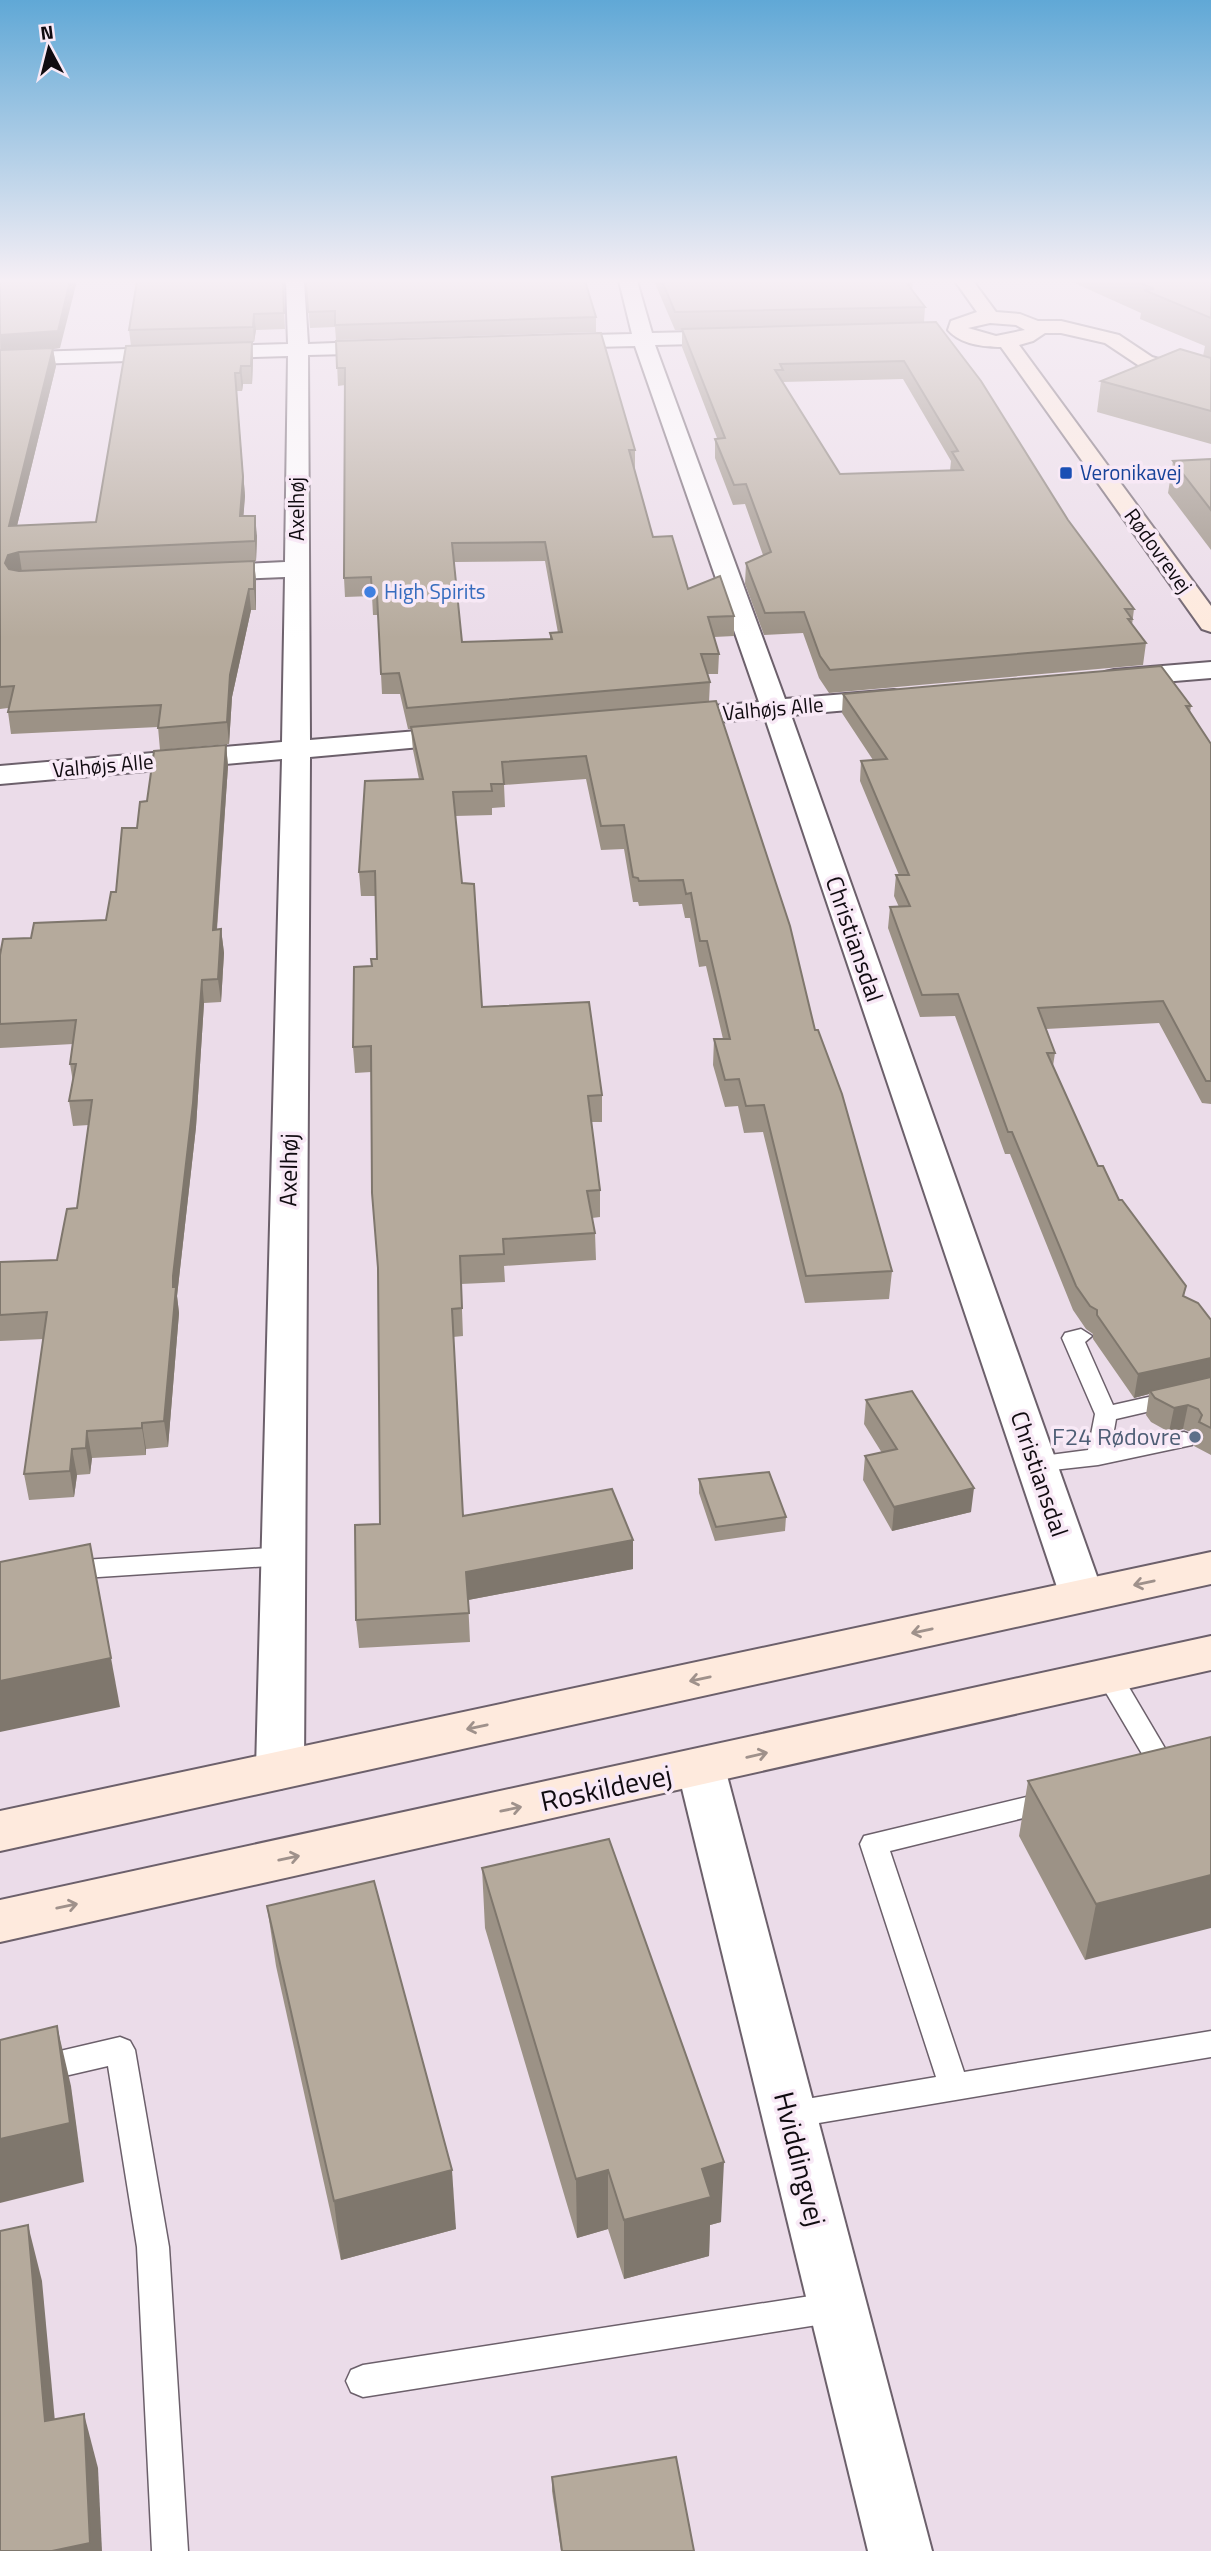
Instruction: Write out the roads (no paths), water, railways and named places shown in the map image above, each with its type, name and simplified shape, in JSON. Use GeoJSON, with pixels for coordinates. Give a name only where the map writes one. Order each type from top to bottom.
{"type":"FeatureCollection","features":[{"type":"Feature","properties":{"kind":"street","name":"Axelhøj"},"geometry":{"type":"LineString","coordinates":[[280,1770],[296,750],[298,400]]}},
{"type":"Feature","properties":{"kind":"street","name":"Christiansdal"},"geometry":{"type":"LineString","coordinates":[[664,400],[775,709],[1082,1596]]}},
{"type":"Feature","properties":{"kind":"street","name":"Rødovrevej"},"geometry":{"type":"LineString","coordinates":[[1049,400],[1211,624]]}},
{"type":"Feature","properties":{"kind":"street","name":"Axelhøj"},"geometry":{"type":"LineString","coordinates":[[173,575],[297,569]]}},
{"type":"Feature","properties":{"kind":"street"},"geometry":{"type":"LineString","coordinates":[[1082,681],[1211,670]]}},
{"type":"Feature","properties":{"kind":"street","name":"Valhøjs Alle"},"geometry":{"type":"LineString","coordinates":[[639,720],[919,696]]}},
{"type":"Feature","properties":{"kind":"street","name":"Valhøjs Alle"},"geometry":{"type":"LineString","coordinates":[[0,775],[496,733]]}},
{"type":"Feature","properties":{"kind":"street"},"geometry":{"type":"LineString","coordinates":[[0,1831],[1211,1568]]}},
{"type":"Feature","properties":{"kind":"street","name":"Roskildevej"},"geometry":{"type":"LineString","coordinates":[[0,1921],[1211,1653]]}},
{"type":"Feature","properties":{"kind":"street","name":"Hviddingvej"},"geometry":{"type":"LineString","coordinates":[[701,1768],[900,2551]]}},
{"type":"Feature","properties":{"kind":"lane"},"geometry":{"type":"LineString","coordinates":[[1081,1336],[1073,1338],[1106,1414],[1097,1457]]}},
{"type":"Feature","properties":{"kind":"lane"},"geometry":{"type":"LineString","coordinates":[[1106,1414],[1211,1390]]}},
{"type":"Feature","properties":{"kind":"lane"},"geometry":{"type":"LineString","coordinates":[[1035,1464],[1097,1457],[1184,1440]]}},
{"type":"Feature","properties":{"kind":"lane"},"geometry":{"type":"LineString","coordinates":[[40,1572],[284,1556]]}},
{"type":"Feature","properties":{"kind":"lane"},"geometry":{"type":"LineString","coordinates":[[1108,1674],[1166,1774]]}},
{"type":"Feature","properties":{"kind":"lane"},"geometry":{"type":"LineString","coordinates":[[954,2088],[874,1844],[1074,1796]]}},
{"type":"Feature","properties":{"kind":"lane"},"geometry":{"type":"LineString","coordinates":[[789,2115],[1211,2044]]}},
{"type":"Feature","properties":{"kind":"lane"},"geometry":{"type":"LineString","coordinates":[[0,2078],[120,2050],[153,2247],[170,2551]]}},
{"type":"Feature","properties":{"kind":"lane"},"geometry":{"type":"LineString","coordinates":[[363,2381],[838,2307]]}},
{"type":"Feature","properties":{"kind":"place","name":"Veronikavej"},"geometry":{"type":"Point","coordinates":[1066,473]}},
{"type":"Feature","properties":{"kind":"place","name":"High Spirits"},"geometry":{"type":"Point","coordinates":[370,592]}},
{"type":"Feature","properties":{"kind":"place","name":"F24 Rødovre"},"geometry":{"type":"Point","coordinates":[1195,1437]}}]}
